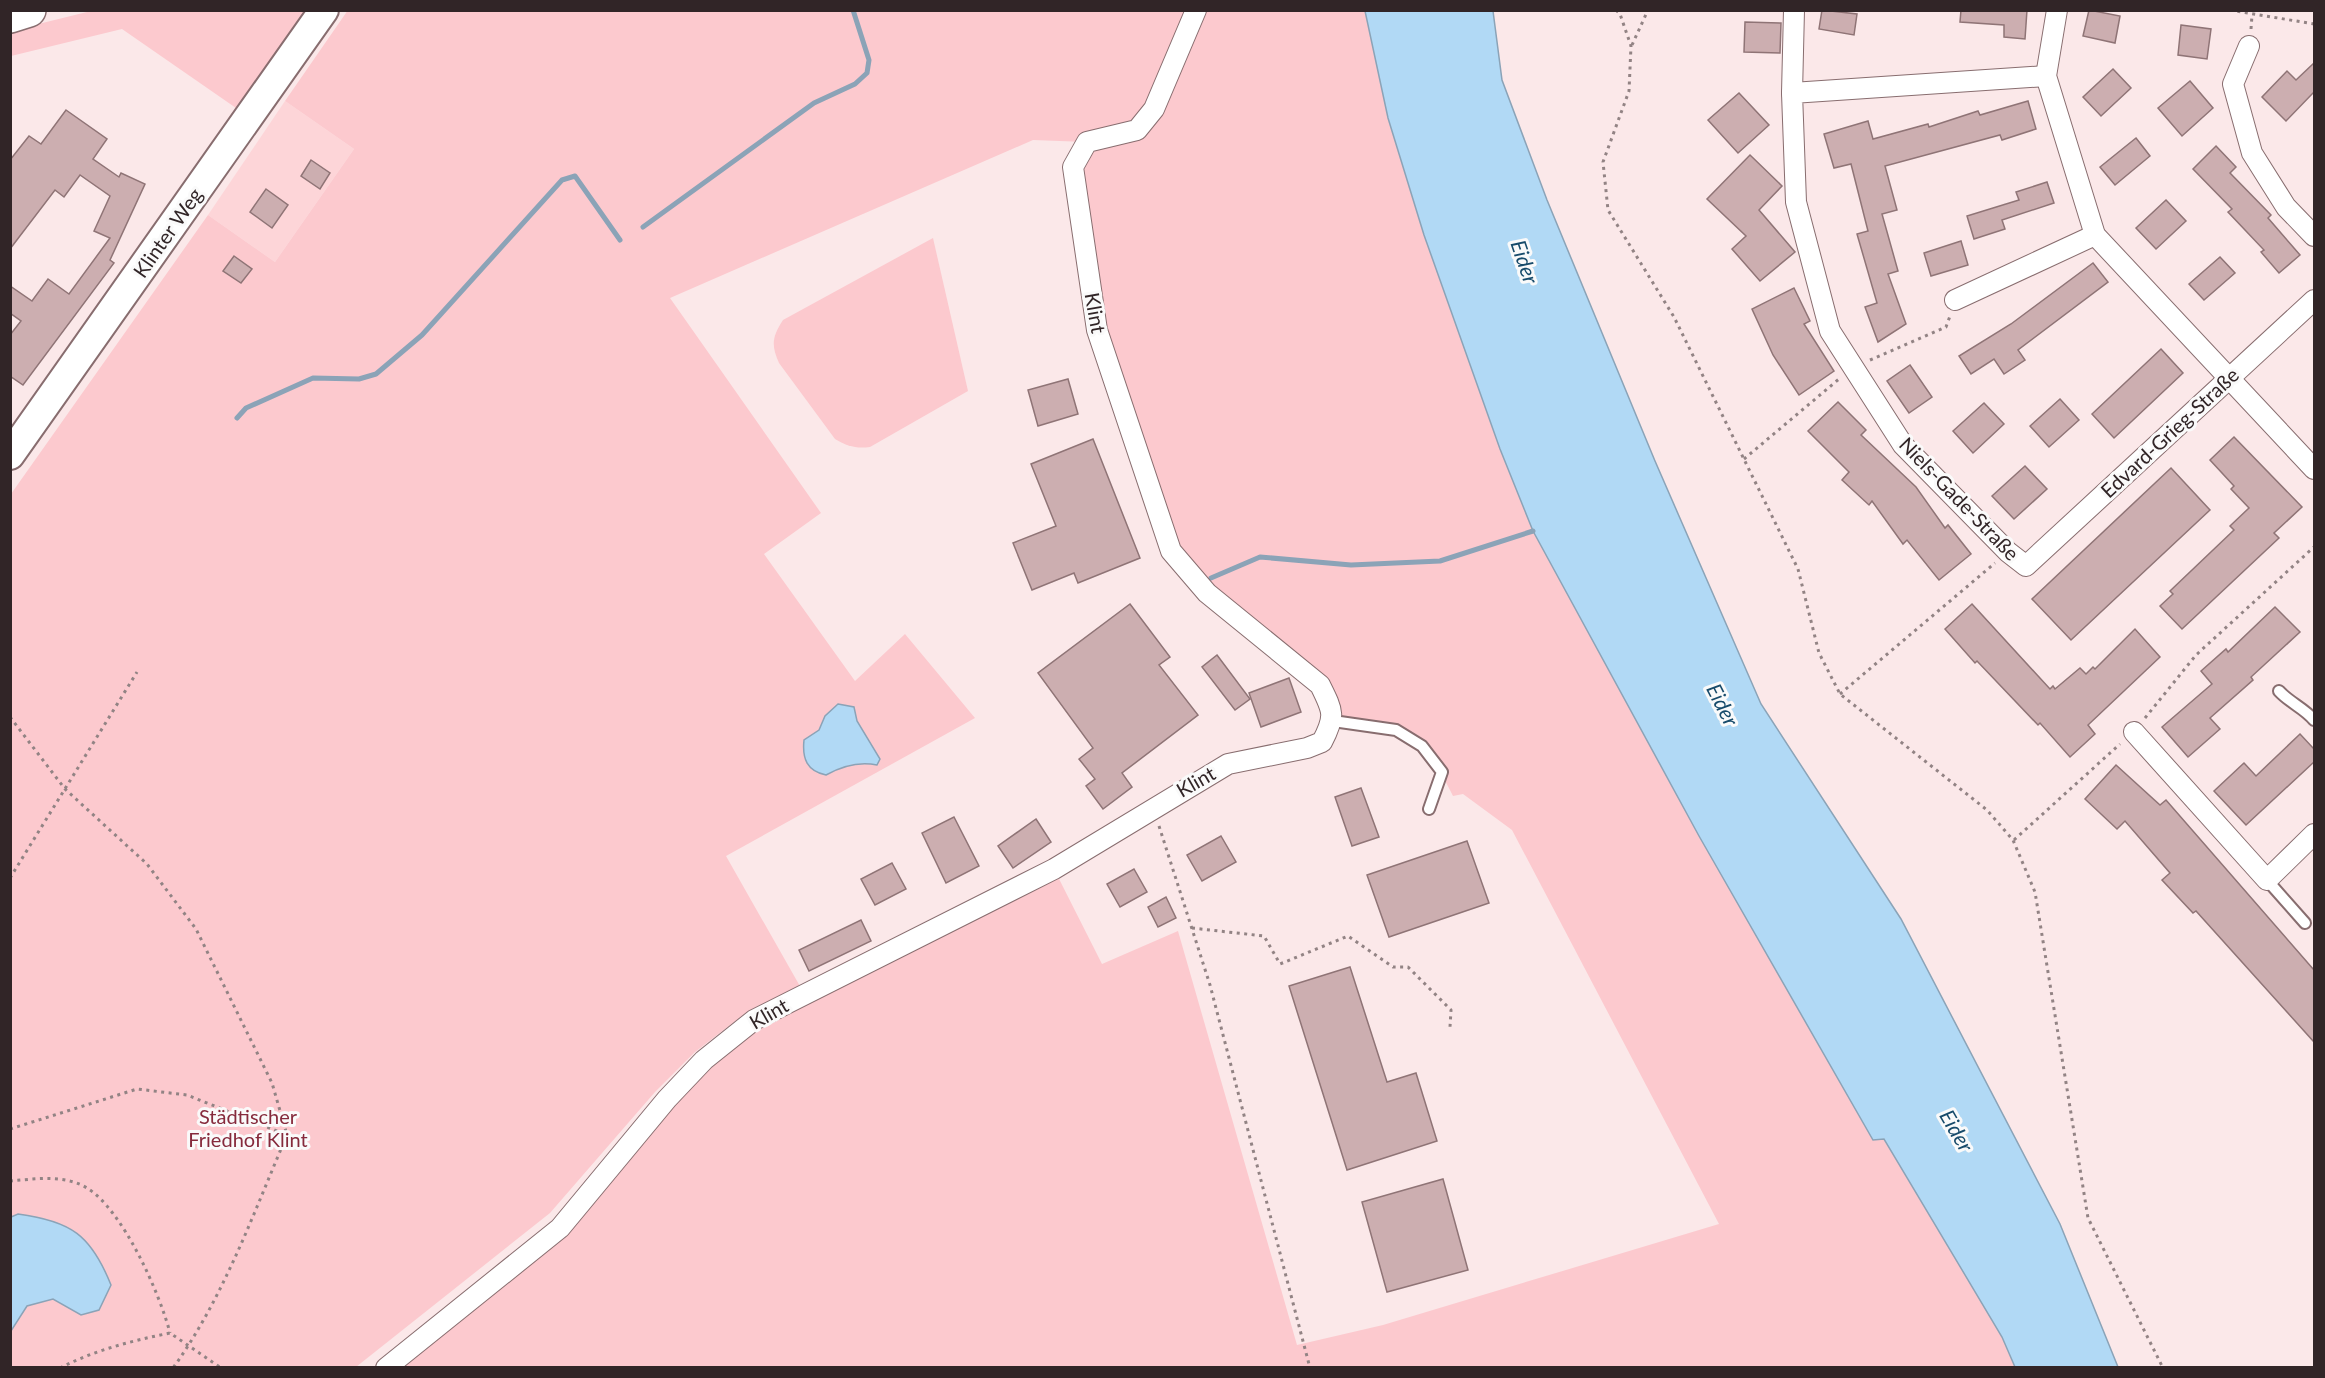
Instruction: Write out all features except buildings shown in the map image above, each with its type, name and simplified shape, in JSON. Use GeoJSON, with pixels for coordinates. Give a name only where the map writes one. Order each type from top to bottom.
{"type":"FeatureCollection","features":[{"type":"Feature","properties":{"kind":"highway"},"geometry":{"type":"LineString","coordinates":[[10,16],[29,10]]}},
{"type":"Feature","properties":{"kind":"street","name":"Klinter Weg"},"geometry":{"type":"LineString","coordinates":[[10,455],[324,10]]}},
{"type":"Feature","properties":{"kind":"street","name":"Klint"},"geometry":{"type":"LineString","coordinates":[[386,1368],[560,1228],[696,1068],[754,1020],[1054,869],[1152,807],[1228,764],[1307,748],[1322,742],[1334,721],[1330,705],[1320,685],[1207,593],[1171,551],[1096,330],[1073,167],[1087,142],[1137,130],[1154,109],[1196,10]]}},
{"type":"Feature","properties":{"kind":"street","name":"Niels-Gade-Straße"},"geometry":{"type":"LineString","coordinates":[[1794,10],[1792,93],[1796,202],[1830,331],[1903,445],[2007,552],[2026,566]]}},
{"type":"Feature","properties":{"kind":"street"},"geometry":{"type":"LineString","coordinates":[[2057,10],[2046,76],[2095,235],[2314,469]]}},
{"type":"Feature","properties":{"kind":"street"},"geometry":{"type":"LineString","coordinates":[[2249,46],[2233,84],[2252,153],[2286,207],[2314,236]]}},
{"type":"Feature","properties":{"kind":"street"},"geometry":{"type":"LineString","coordinates":[[1792,93],[2046,76]]}},
{"type":"Feature","properties":{"kind":"street"},"geometry":{"type":"LineString","coordinates":[[1955,300],[2095,235]]}},
{"type":"Feature","properties":{"kind":"street","name":"Edvard-Grieg-Straße"},"geometry":{"type":"LineString","coordinates":[[2026,566],[2314,300]]}},
{"type":"Feature","properties":{"kind":"street"},"geometry":{"type":"LineString","coordinates":[[2134,732],[2267,880],[2314,834]]}},
{"type":"Feature","properties":{"kind":"lane"},"geometry":{"type":"LineString","coordinates":[[2279,691],[2314,720]]}},
{"type":"Feature","properties":{"kind":"lane"},"geometry":{"type":"LineString","coordinates":[[1334,721],[1396,730],[1422,746],[1442,772],[1429,809]]}},
{"type":"Feature","properties":{"kind":"lane"},"geometry":{"type":"LineString","coordinates":[[2267,880],[2305,922]]}},
{"type":"Feature","properties":{"kind":"path"},"geometry":{"type":"LineString","coordinates":[[1616,10],[1620,14],[1631,46],[1629,91],[1603,162],[1608,210],[1674,317],[1798,570],[1819,653],[1840,694],[1987,810],[2013,840],[2035,892],[2088,1218],[2163,1368]]}},
{"type":"Feature","properties":{"kind":"path"},"geometry":{"type":"LineString","coordinates":[[1631,46],[1648,10]]}},
{"type":"Feature","properties":{"kind":"path"},"geometry":{"type":"LineString","coordinates":[[2230,10],[2314,24]]}},
{"type":"Feature","properties":{"kind":"path"},"geometry":{"type":"LineString","coordinates":[[2013,840],[2134,732],[2196,654],[2314,547]]}},
{"type":"Feature","properties":{"kind":"path"},"geometry":{"type":"LineString","coordinates":[[1840,694],[2007,552]]}},
{"type":"Feature","properties":{"kind":"path"},"geometry":{"type":"LineString","coordinates":[[10,878],[137,672]]}},
{"type":"Feature","properties":{"kind":"path"},"geometry":{"type":"LineString","coordinates":[[10,717],[66,789],[147,864],[196,929],[272,1083],[287,1135],[225,1280],[189,1346],[173,1368]]}},
{"type":"Feature","properties":{"kind":"path"},"geometry":{"type":"LineString","coordinates":[[1152,807],[1192,928],[1245,1114],[1310,1368]]}},
{"type":"Feature","properties":{"kind":"path"},"geometry":{"type":"LineString","coordinates":[[1192,928],[1264,936],[1280,964],[1348,936],[1393,968],[1408,967],[1451,1010],[1450,1027]]}},
{"type":"Feature","properties":{"kind":"path"},"geometry":{"type":"LineString","coordinates":[[10,1129],[137,1089],[187,1095],[287,1135]]}},
{"type":"Feature","properties":{"kind":"path"},"geometry":{"type":"LineString","coordinates":[[10,1181],[53,1178],[86,1188],[110,1210],[142,1262],[162,1305],[170,1333],[221,1368]]}},
{"type":"Feature","properties":{"kind":"path"},"geometry":{"type":"LineString","coordinates":[[60,1368],[82,1356],[122,1343],[170,1333]]}},
{"type":"Feature","properties":{"kind":"shaded area"},"geometry":{"type":"Polygon","coordinates":[[[285,101],[354,149],[275,262],[208,215],[285,101]]]}},
{"type":"Feature","properties":{"kind":"green space","name":"Städtischer Friedhof Klint"},"geometry":{"type":"Polygon","coordinates":[[[348,10],[1365,11],[1388,118],[1424,235],[1500,449],[1533,531],[1699,836],[1873,1140],[1884,1138],[2002,1337],[2015,1367],[386,1367],[560,1228],[754,1020],[1054,869],[1102,964],[1178,931],[1297,1345],[1383,1325],[1719,1224],[1512,830],[1463,794],[1453,796],[1430,757],[1419,745],[1407,737],[1393,731],[1333,721],[1330,704],[1171,551],[1097,330],[1073,167],[1086,142],[1033,140],[670,298],[821,513],[764,554],[855,681],[905,634],[975,718],[726,856],[801,988],[747,1012],[695,1052],[655,1092],[550,1213],[356,1367],[11,1368],[11,494],[208,215],[275,262],[354,149],[285,101],[348,10]]]}},
{"type":"Feature","properties":{"kind":"green space"},"geometry":{"type":"Polygon","coordinates":[[[91,11],[306,11],[236,108],[122,29],[11,56],[10,31],[91,11]]]}},
{"type":"Feature","properties":{"kind":"green space"},"geometry":{"type":"Polygon","coordinates":[[[933,238],[968,391],[870,447],[856,447],[835,439],[779,363],[774,346],[777,331],[783,320],[933,238]]]}},
{"type":"Feature","properties":{"kind":"water","name":"Eider"},"geometry":{"type":"Polygon","coordinates":[[[1365,11],[1493,11],[1502,80],[1547,200],[1655,461],[1761,704],[1901,919],[2060,1224],[2118,1367],[2015,1367],[2002,1337],[1884,1139],[1873,1140],[1699,836],[1533,531],[1500,449],[1424,235],[1388,118],[1365,11]]]}},
{"type":"Feature","properties":{"kind":"water"},"geometry":{"type":"Polygon","coordinates":[[[838,704],[854,707],[857,721],[880,759],[877,765],[850,765],[826,775],[814,771],[807,763],[804,740],[819,730],[825,716],[838,704]]]}},
{"type":"Feature","properties":{"kind":"water"},"geometry":{"type":"Polygon","coordinates":[[[18,1214],[65,1226],[87,1242],[111,1285],[99,1310],[81,1315],[53,1299],[27,1306],[11,1331],[11,1217],[18,1214]]]}},
{"type":"Feature","properties":{"kind":"waterway"},"geometry":{"type":"LineString","coordinates":[[643,227],[814,103],[855,84],[867,73],[869,60],[853,10]]}},
{"type":"Feature","properties":{"kind":"waterway"},"geometry":{"type":"LineString","coordinates":[[237,418],[246,408],[313,378],[359,379],[376,374],[422,335],[562,180],[575,176],[620,240]]}},
{"type":"Feature","properties":{"kind":"waterway"},"geometry":{"type":"LineString","coordinates":[[1211,578],[1260,557],[1351,565],[1440,561],[1533,531]]}}]}
